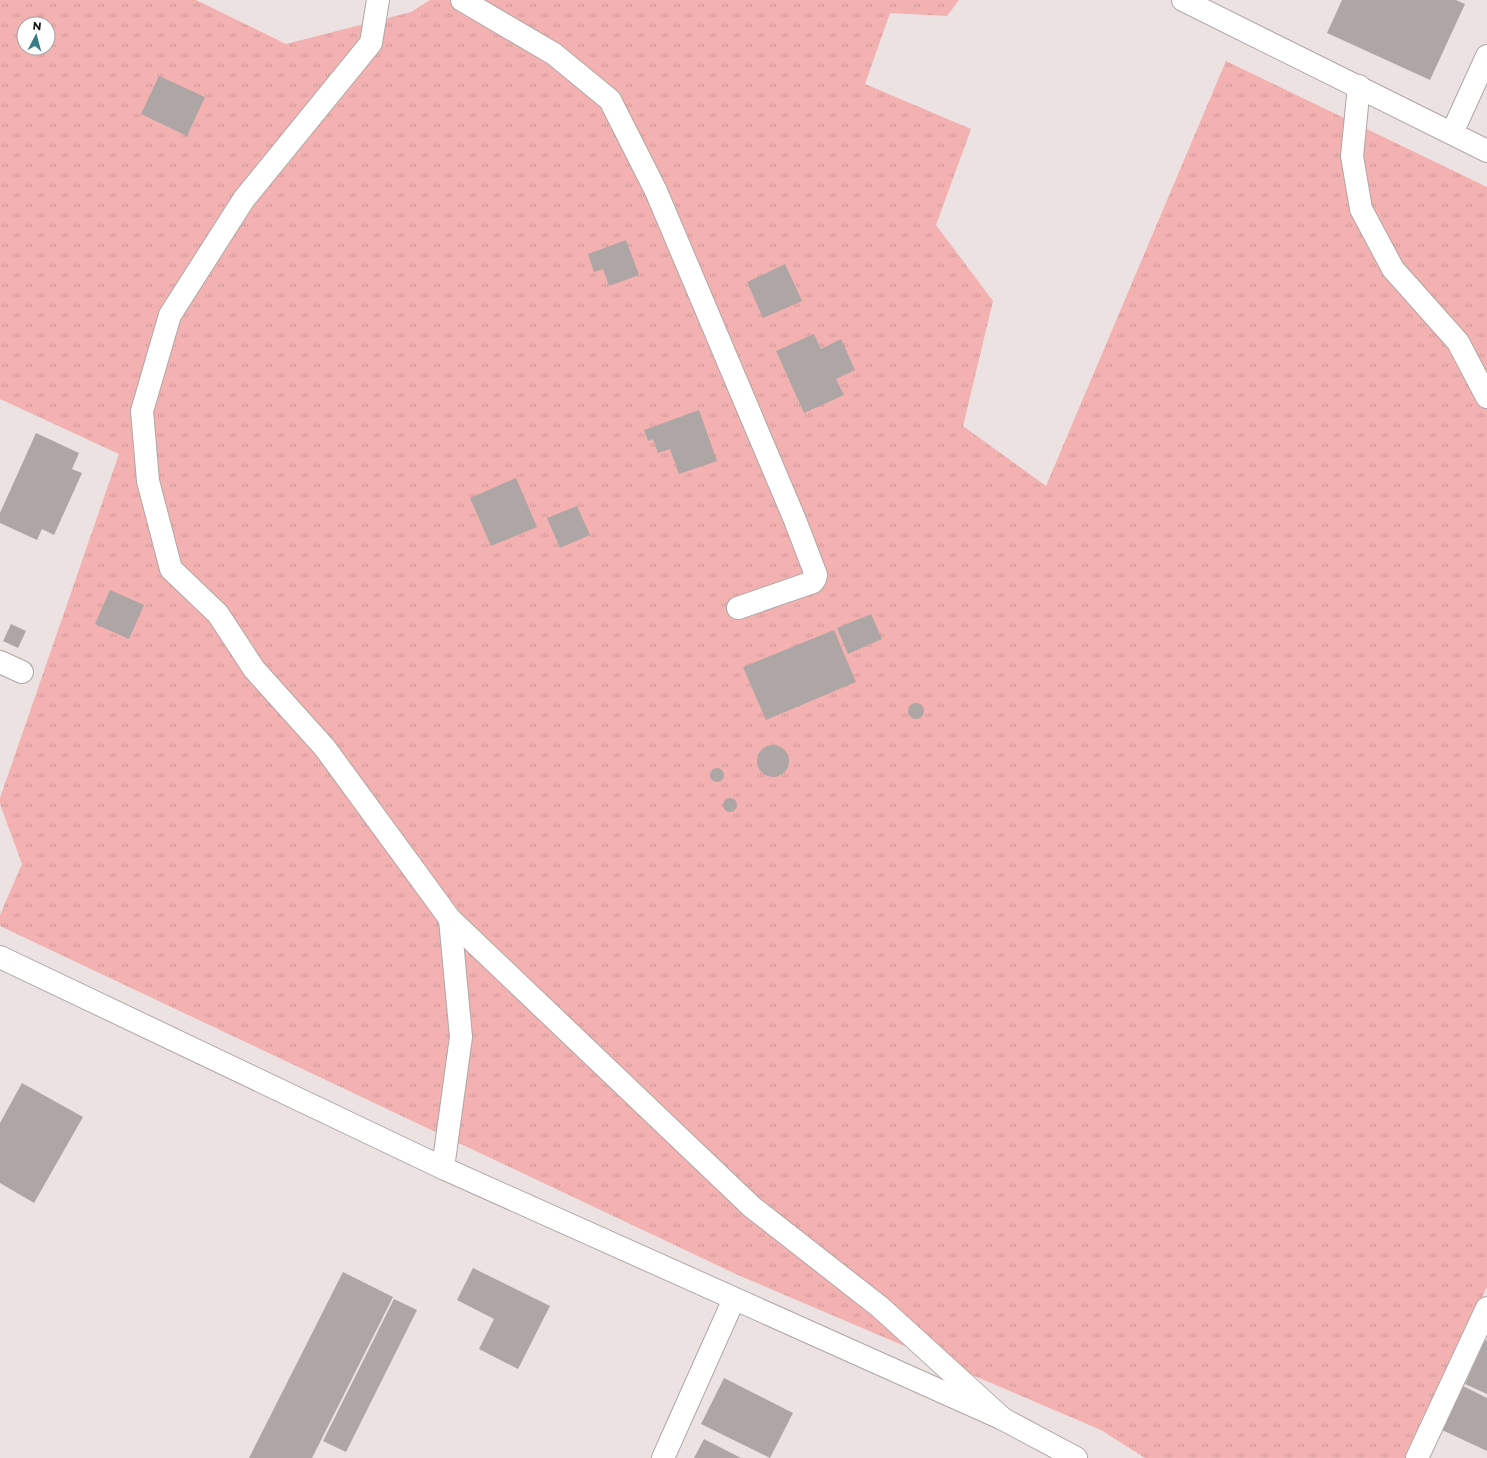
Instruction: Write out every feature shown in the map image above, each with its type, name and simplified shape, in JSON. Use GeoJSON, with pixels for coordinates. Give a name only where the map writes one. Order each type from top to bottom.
{"type":"FeatureCollection","features":[{"type":"Feature","properties":{"kind":"street"},"geometry":{"type":"LineString","coordinates":[[378,0],[371,43],[244,199],[170,314],[142,411],[148,481],[171,569],[218,614],[254,669],[325,748],[450,919],[752,1207],[880,1307],[1003,1419]]}},
{"type":"Feature","properties":{"kind":"street"},"geometry":{"type":"LineString","coordinates":[[462,0],[554,54],[610,100],[656,191],[795,520],[816,575],[813,582],[738,608]]}},
{"type":"Feature","properties":{"kind":"street"},"geometry":{"type":"LineString","coordinates":[[1183,0],[1359,86],[1487,151]]}},
{"type":"Feature","properties":{"kind":"street"},"geometry":{"type":"LineString","coordinates":[[1452,133],[1487,56]]}},
{"type":"Feature","properties":{"kind":"street"},"geometry":{"type":"LineString","coordinates":[[1359,86],[1352,156],[1361,208],[1393,269],[1458,342],[1487,397]]}},
{"type":"Feature","properties":{"kind":"street"},"geometry":{"type":"LineString","coordinates":[[0,662],[22,672]]}},
{"type":"Feature","properties":{"kind":"street"},"geometry":{"type":"LineString","coordinates":[[443,1168],[461,1037],[450,919]]}},
{"type":"Feature","properties":{"kind":"street"},"geometry":{"type":"LineString","coordinates":[[0,957],[443,1168],[1003,1419],[1068,1456]]}},
{"type":"Feature","properties":{"kind":"street"},"geometry":{"type":"LineString","coordinates":[[663,1458],[734,1299]]}},
{"type":"Feature","properties":{"kind":"street"},"geometry":{"type":"LineString","coordinates":[[1417,1458],[1487,1308]]}},
{"type":"Feature","properties":{"kind":"green space"},"geometry":{"type":"Polygon","coordinates":[[[0,0],[196,0],[286,44],[411,12],[430,0],[959,0],[947,16],[890,13],[865,84],[971,129],[936,225],[993,301],[963,426],[1046,486],[1226,61],[1487,187],[1487,1287],[1406,1458],[1145,1458],[1101,1430],[738,1275],[0,926],[0,915],[22,864],[0,804],[0,798],[119,454],[0,399],[0,0]]]}},
{"type":"Feature","properties":{"kind":"building"},"geometry":{"type":"Polygon","coordinates":[[[1342,0],[1456,0],[1465,4],[1430,80],[1327,33],[1342,0]]]}},
{"type":"Feature","properties":{"kind":"building"},"geometry":{"type":"Polygon","coordinates":[[[159,76],[205,97],[187,136],[141,114],[159,76]]]}},
{"type":"Feature","properties":{"kind":"building"},"geometry":{"type":"Polygon","coordinates":[[[626,240],[639,275],[609,286],[603,269],[594,272],[588,254],[626,240]]]}},
{"type":"Feature","properties":{"kind":"building"},"geometry":{"type":"Polygon","coordinates":[[[785,264],[802,301],[763,318],[747,282],[785,264]]]}},
{"type":"Feature","properties":{"kind":"building"},"geometry":{"type":"Polygon","coordinates":[[[814,334],[821,349],[841,339],[855,370],[836,379],[844,395],[804,413],[776,351],[814,334]]]}},
{"type":"Feature","properties":{"kind":"building"},"geometry":{"type":"Polygon","coordinates":[[[699,410],[717,461],[679,474],[670,449],[658,453],[653,439],[648,441],[644,430],[699,410]]]}},
{"type":"Feature","properties":{"kind":"building"},"geometry":{"type":"Polygon","coordinates":[[[36,433],[79,453],[72,469],[82,473],[54,535],[42,529],[37,540],[0,523],[0,513],[36,433]]]}},
{"type":"Feature","properties":{"kind":"building"},"geometry":{"type":"Polygon","coordinates":[[[516,478],[537,527],[491,546],[470,498],[516,478]]]}},
{"type":"Feature","properties":{"kind":"building"},"geometry":{"type":"Polygon","coordinates":[[[577,506],[590,535],[560,548],[547,518],[577,506]]]}},
{"type":"Feature","properties":{"kind":"building"},"geometry":{"type":"Polygon","coordinates":[[[110,590],[144,605],[129,639],[95,624],[110,590]]]}},
{"type":"Feature","properties":{"kind":"building"},"geometry":{"type":"Polygon","coordinates":[[[871,614],[882,639],[848,654],[837,628],[871,614]]]}},
{"type":"Feature","properties":{"kind":"building"},"geometry":{"type":"Polygon","coordinates":[[[11,624],[26,631],[18,648],[3,641],[11,624]]]}},
{"type":"Feature","properties":{"kind":"building"},"geometry":{"type":"Polygon","coordinates":[[[834,630],[856,682],[766,720],[743,667],[834,630]]]}},
{"type":"Feature","properties":{"kind":"building"},"geometry":{"type":"Polygon","coordinates":[[[916,703],[923,708],[924,711],[919,718],[916,719],[909,714],[908,711],[913,704],[916,703]]]}},
{"type":"Feature","properties":{"kind":"building"},"geometry":{"type":"Polygon","coordinates":[[[773,745],[784,750],[789,761],[784,772],[773,777],[762,772],[757,761],[762,750],[773,745]]]}},
{"type":"Feature","properties":{"kind":"building"},"geometry":{"type":"Polygon","coordinates":[[[714,768],[720,768],[724,772],[724,778],[720,782],[714,782],[710,778],[710,772],[714,768]]]}},
{"type":"Feature","properties":{"kind":"building"},"geometry":{"type":"Polygon","coordinates":[[[727,798],[733,798],[737,802],[737,808],[733,812],[727,812],[723,808],[723,802],[727,798]]]}},
{"type":"Feature","properties":{"kind":"building"},"geometry":{"type":"Polygon","coordinates":[[[22,1083],[83,1117],[34,1203],[0,1183],[0,1123],[22,1083]]]}},
{"type":"Feature","properties":{"kind":"building"},"geometry":{"type":"Polygon","coordinates":[[[473,1268],[550,1306],[518,1369],[479,1349],[494,1319],[457,1300],[473,1268]]]}},
{"type":"Feature","properties":{"kind":"building"},"geometry":{"type":"Polygon","coordinates":[[[343,1272],[393,1297],[312,1458],[249,1458],[343,1272]]]}},
{"type":"Feature","properties":{"kind":"building"},"geometry":{"type":"Polygon","coordinates":[[[394,1299],[417,1310],[346,1452],[323,1441],[394,1299]]]}},
{"type":"Feature","properties":{"kind":"building"},"geometry":{"type":"Polygon","coordinates":[[[1485,1340],[1487,1341],[1487,1394],[1465,1384],[1485,1340]]]}},
{"type":"Feature","properties":{"kind":"building"},"geometry":{"type":"Polygon","coordinates":[[[724,1378],[793,1413],[770,1458],[701,1424],[724,1378]]]}},
{"type":"Feature","properties":{"kind":"building"},"geometry":{"type":"Polygon","coordinates":[[[1463,1386],[1487,1398],[1487,1451],[1442,1430],[1463,1386]]]}},
{"type":"Feature","properties":{"kind":"building"},"geometry":{"type":"Polygon","coordinates":[[[704,1439],[741,1458],[694,1458],[704,1439]]]}}]}
